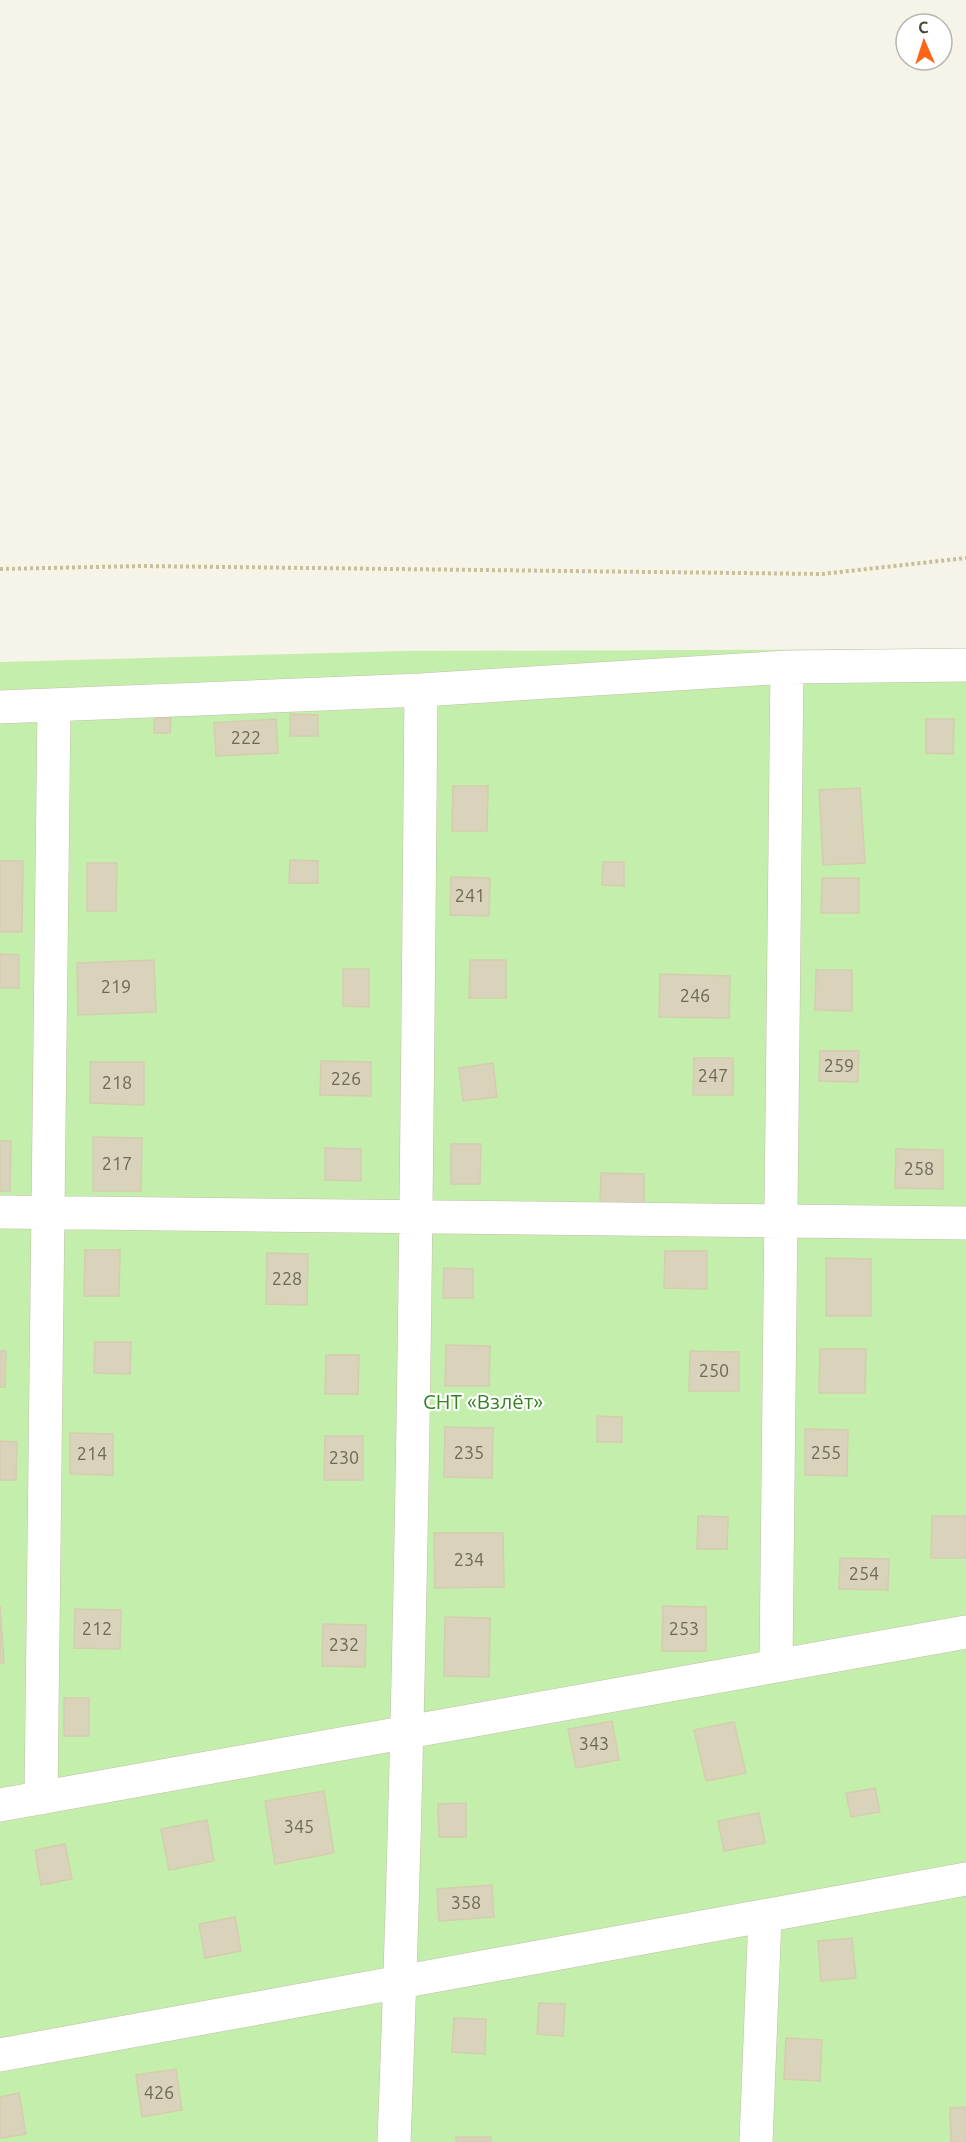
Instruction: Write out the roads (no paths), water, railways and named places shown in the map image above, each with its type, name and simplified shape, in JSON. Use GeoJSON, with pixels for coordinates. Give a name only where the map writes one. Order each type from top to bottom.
{"type":"FeatureCollection","features":[{"type":"Feature","properties":{"kind":"street"},"geometry":{"type":"LineString","coordinates":[[0,707],[421,690],[787,667],[966,665]]}},
{"type":"Feature","properties":{"kind":"street"},"geometry":{"type":"LineString","coordinates":[[776,1666],[783,1221],[787,667]]}},
{"type":"Feature","properties":{"kind":"street"},"geometry":{"type":"LineString","coordinates":[[394,2142],[408,1732],[417,1217],[421,690]]}},
{"type":"Feature","properties":{"kind":"street"},"geometry":{"type":"LineString","coordinates":[[41,1798],[54,706]]}},
{"type":"Feature","properties":{"kind":"street"},"geometry":{"type":"LineString","coordinates":[[0,1212],[966,1223]]}},
{"type":"Feature","properties":{"kind":"street"},"geometry":{"type":"LineString","coordinates":[[0,1805],[966,1632]]}},
{"type":"Feature","properties":{"kind":"street"},"geometry":{"type":"LineString","coordinates":[[0,2055],[966,1879]]}},
{"type":"Feature","properties":{"kind":"street"},"geometry":{"type":"LineString","coordinates":[[756,2142],[765,1916]]}},
{"type":"Feature","properties":{"kind":"park label","name":"СНТ «Взлёт»"},"geometry":{"type":"Point","coordinates":[483,1402]}}]}
